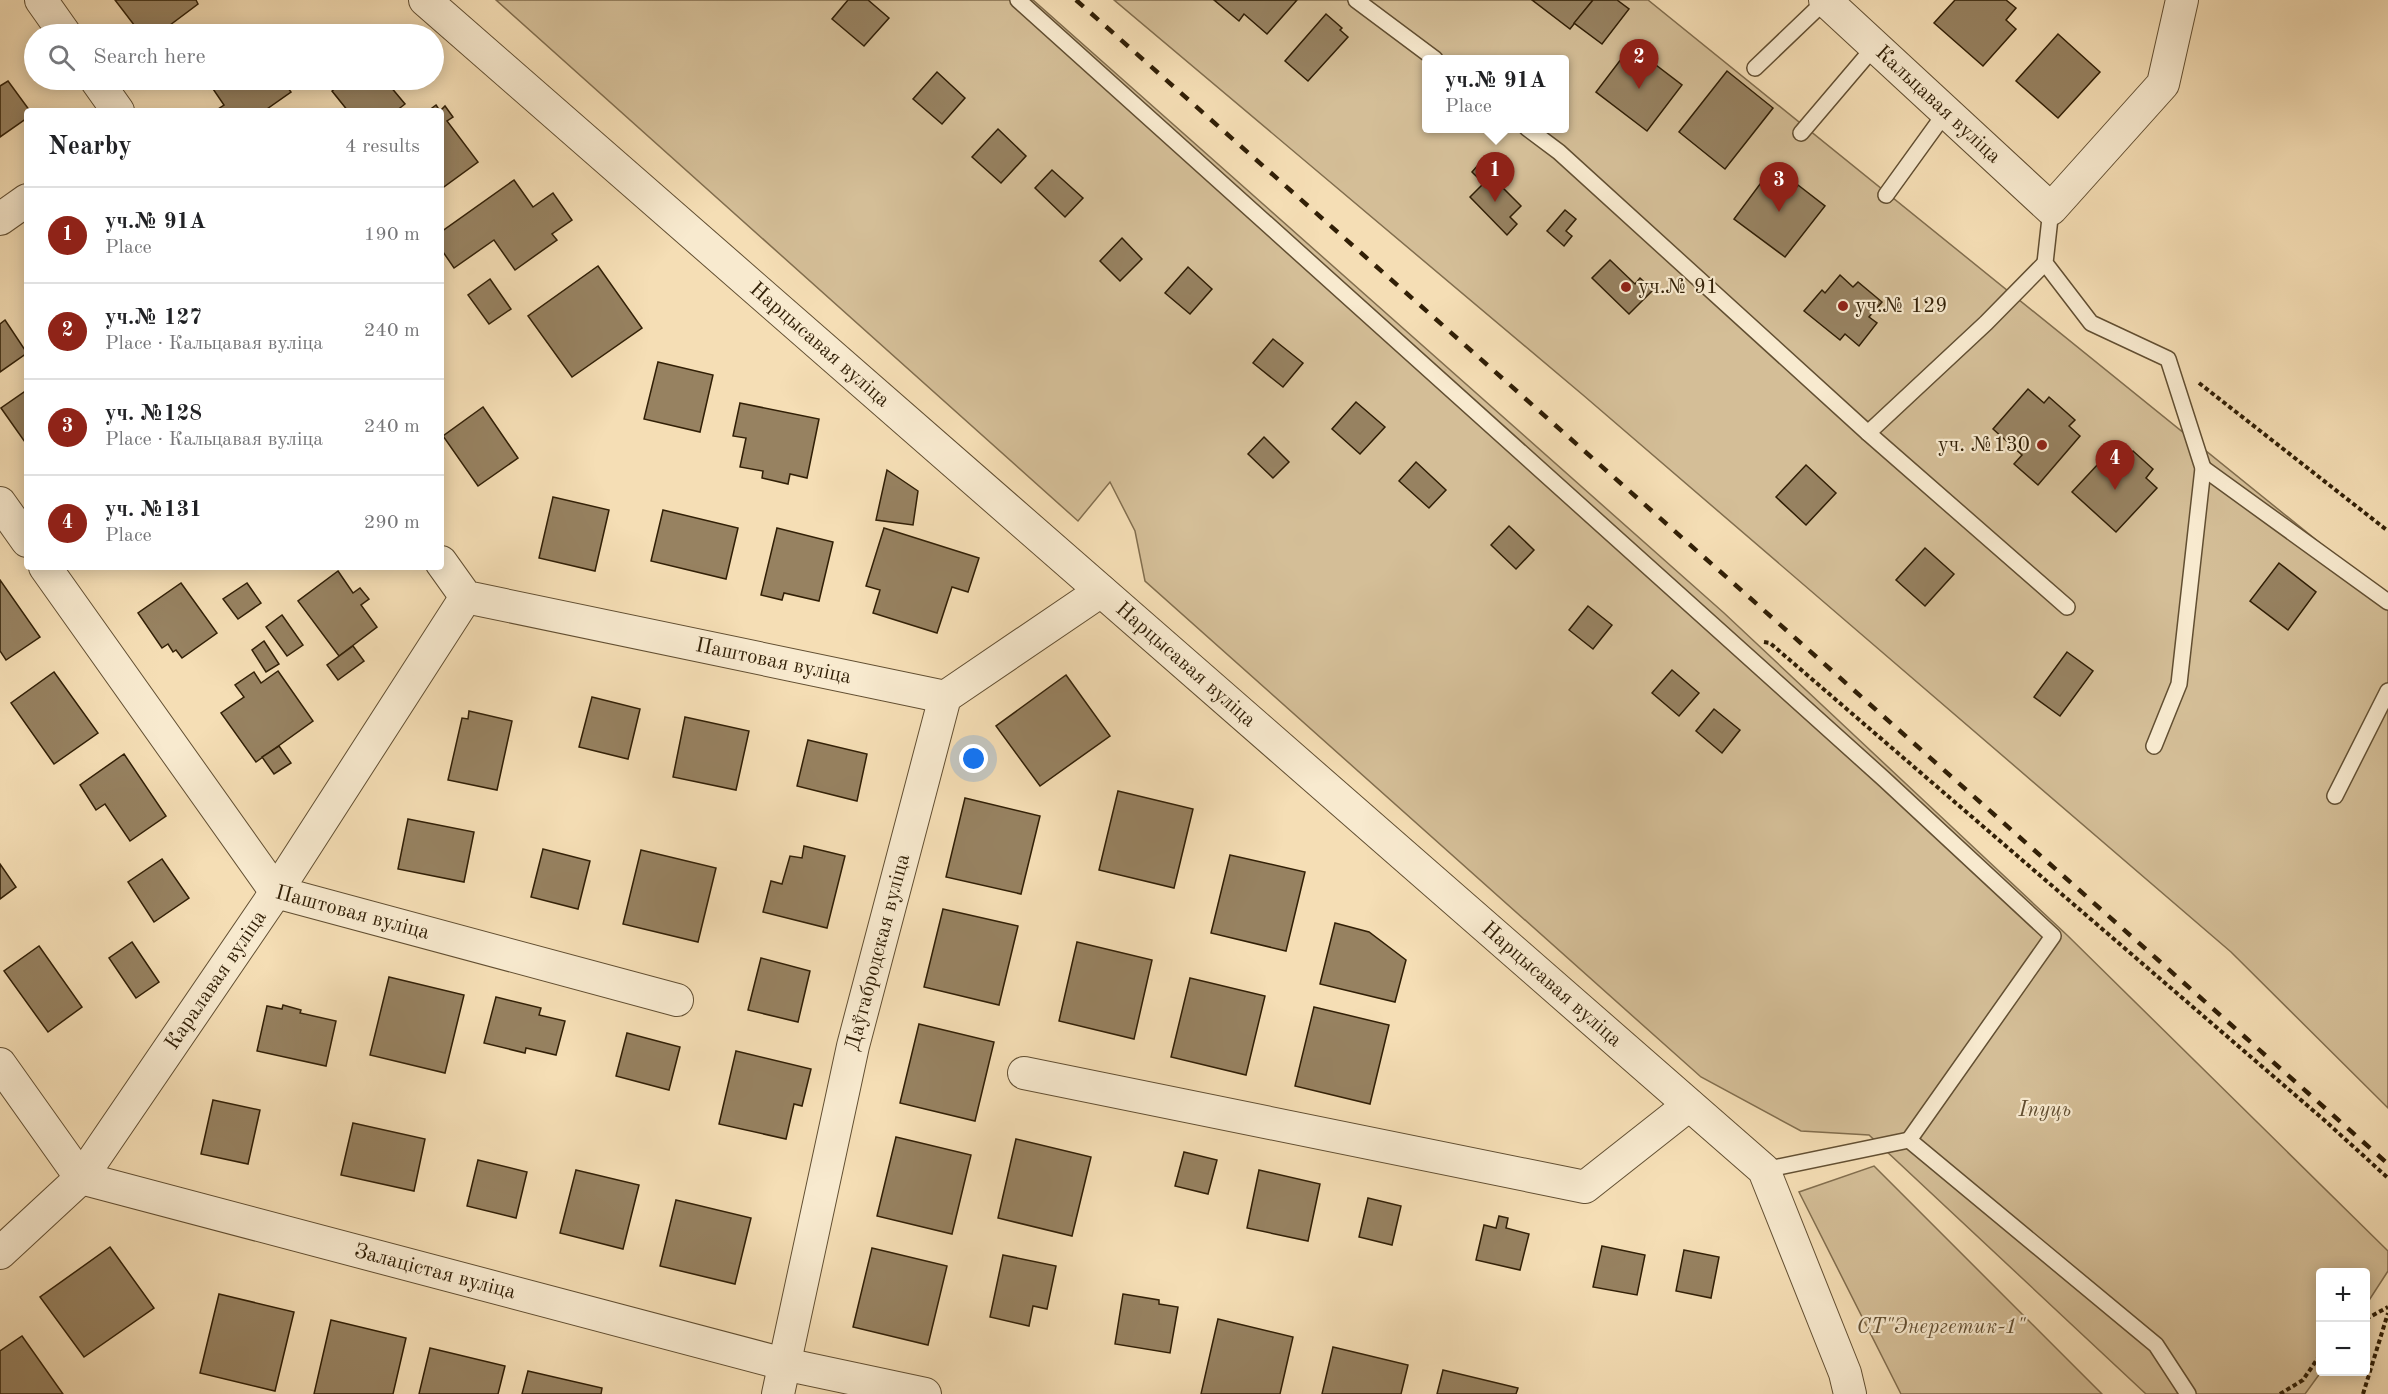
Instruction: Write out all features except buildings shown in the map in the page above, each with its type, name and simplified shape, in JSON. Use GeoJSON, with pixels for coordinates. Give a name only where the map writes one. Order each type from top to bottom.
{"type":"FeatureCollection","features":[{"type":"Feature","properties":{"kind":"street"},"geometry":{"type":"LineString","coordinates":[[41,0],[58,24]]}},
{"type":"Feature","properties":{"kind":"street","name":"Нарцысавая вуліца"},"geometry":{"type":"LineString","coordinates":[[425,0],[1764,1170],[1845,1372],[1850,1394]]}},
{"type":"Feature","properties":{"kind":"street","name":"Кальцавая вуліца"},"geometry":{"type":"LineString","coordinates":[[1826,0],[2051,209]]}},
{"type":"Feature","properties":{"kind":"street"},"geometry":{"type":"LineString","coordinates":[[2051,209],[2163,84],[2182,0]]}},
{"type":"Feature","properties":{"kind":"street"},"geometry":{"type":"LineString","coordinates":[[103,90],[116,108]]}},
{"type":"Feature","properties":{"kind":"street"},"geometry":{"type":"LineString","coordinates":[[0,219],[24,202]]}},
{"type":"Feature","properties":{"kind":"street"},"geometry":{"type":"LineString","coordinates":[[0,503],[24,537]]}},
{"type":"Feature","properties":{"kind":"street"},"geometry":{"type":"LineString","coordinates":[[444,566],[466,597]]}},
{"type":"Feature","properties":{"kind":"street","name":"Паштовая вуліца"},"geometry":{"type":"LineString","coordinates":[[47,570],[276,892],[677,1000]]}},
{"type":"Feature","properties":{"kind":"street"},"geometry":{"type":"LineString","coordinates":[[945,697],[1101,591]]}},
{"type":"Feature","properties":{"kind":"street","name":"Паштовая вуліца"},"geometry":{"type":"LineString","coordinates":[[466,597],[945,697]]}},
{"type":"Feature","properties":{"kind":"street","name":"Каралавая вуліца"},"geometry":{"type":"LineString","coordinates":[[0,1253],[81,1178],[276,892],[466,597]]}},
{"type":"Feature","properties":{"kind":"street","name":"Даўгабродская вуліца"},"geometry":{"type":"LineString","coordinates":[[778,1394],[853,1046],[945,697]]}},
{"type":"Feature","properties":{"kind":"street"},"geometry":{"type":"LineString","coordinates":[[0,1064],[81,1178]]}},
{"type":"Feature","properties":{"kind":"street"},"geometry":{"type":"LineString","coordinates":[[1024,1073],[1585,1187],[1689,1105]]}},
{"type":"Feature","properties":{"kind":"street","name":"Залацістая вуліца"},"geometry":{"type":"LineString","coordinates":[[81,1178],[784,1364],[925,1394]]}},
{"type":"Feature","properties":{"kind":"lane"},"geometry":{"type":"LineString","coordinates":[[1018,0],[1730,640],[2052,936],[1909,1140],[1764,1170]]}},
{"type":"Feature","properties":{"kind":"lane"},"geometry":{"type":"LineString","coordinates":[[1356,0],[1428,55]]}},
{"type":"Feature","properties":{"kind":"lane"},"geometry":{"type":"LineString","coordinates":[[1755,68],[1826,0]]}},
{"type":"Feature","properties":{"kind":"lane"},"geometry":{"type":"LineString","coordinates":[[1801,134],[1875,46]]}},
{"type":"Feature","properties":{"kind":"lane"},"geometry":{"type":"LineString","coordinates":[[1886,195],[1946,112]]}},
{"type":"Feature","properties":{"kind":"lane"},"geometry":{"type":"LineString","coordinates":[[1533,133],[1559,152],[1868,433],[2067,607]]}},
{"type":"Feature","properties":{"kind":"lane"},"geometry":{"type":"LineString","coordinates":[[1868,433],[1986,323],[2045,263],[2051,209]]}},
{"type":"Feature","properties":{"kind":"lane"},"geometry":{"type":"LineString","coordinates":[[2045,263],[2091,323],[2168,359],[2203,468],[2179,684],[2154,746]]}},
{"type":"Feature","properties":{"kind":"lane"},"geometry":{"type":"LineString","coordinates":[[2203,468],[2388,602]]}},
{"type":"Feature","properties":{"kind":"lane"},"geometry":{"type":"LineString","coordinates":[[2334,796],[2388,690]]}},
{"type":"Feature","properties":{"kind":"lane"},"geometry":{"type":"LineString","coordinates":[[1909,1140],[2156,1345],[2188,1394]]}},
{"type":"Feature","properties":{"kind":"path"},"geometry":{"type":"LineString","coordinates":[[2168,359],[2388,531]]}},
{"type":"Feature","properties":{"kind":"path"},"geometry":{"type":"LineString","coordinates":[[1730,640],[1770,643],[2323,1119],[2388,1178]]}},
{"type":"Feature","properties":{"kind":"path"},"geometry":{"type":"LineString","coordinates":[[2370,1317],[2388,1307]]}},
{"type":"Feature","properties":{"kind":"path"},"geometry":{"type":"LineString","coordinates":[[2363,1394],[2388,1313]]}},
{"type":"Feature","properties":{"kind":"path"},"geometry":{"type":"LineString","coordinates":[[2280,1394],[2303,1380],[2316,1361]]}},
{"type":"Feature","properties":{"kind":"green space","name":"Іпуць"},"geometry":{"type":"Polygon","coordinates":[[[496,0],[1033,0],[1724,613],[2068,936],[2388,1251],[2388,1271],[2370,1299],[2370,1268],[2316,1268],[2316,1376],[2318,1376],[2305,1394],[2146,1394],[1869,1135],[1801,1131],[1701,1077],[1145,581],[1135,531],[1110,482],[1078,521],[496,0]]]}},
{"type":"Feature","properties":{"kind":"green space"},"geometry":{"type":"Polygon","coordinates":[[[1114,0],[1648,0],[2388,598],[2388,1108],[2231,952],[1583,395],[1114,0]]]}},
{"type":"Feature","properties":{"kind":"green space","name":"СТ\"Энергетик-1\""},"geometry":{"type":"Polygon","coordinates":[[[1874,1166],[2102,1394],[1901,1394],[1799,1192],[1874,1166]]]}},
{"type":"Feature","properties":{"kind":"railway"},"geometry":{"type":"LineString","coordinates":[[1076,0],[2388,1164]]}},
{"type":"Feature","properties":{"kind":"place","name":"уч.№ 127"},"geometry":{"type":"Point","coordinates":[1639,89]}},
{"type":"Feature","properties":{"kind":"place","name":"уч.№ 91А"},"geometry":{"type":"Point","coordinates":[1495,202]}},
{"type":"Feature","properties":{"kind":"place","name":"уч. №128"},"geometry":{"type":"Point","coordinates":[1779,212]}},
{"type":"Feature","properties":{"kind":"place","name":"уч.№ 91"},"geometry":{"type":"Point","coordinates":[1626,287]}},
{"type":"Feature","properties":{"kind":"place","name":"уч.№ 129"},"geometry":{"type":"Point","coordinates":[1843,306]}},
{"type":"Feature","properties":{"kind":"place","name":"уч. №130"},"geometry":{"type":"Point","coordinates":[2042,445]}},
{"type":"Feature","properties":{"kind":"place","name":"уч. №131"},"geometry":{"type":"Point","coordinates":[2115,490]}}]}
